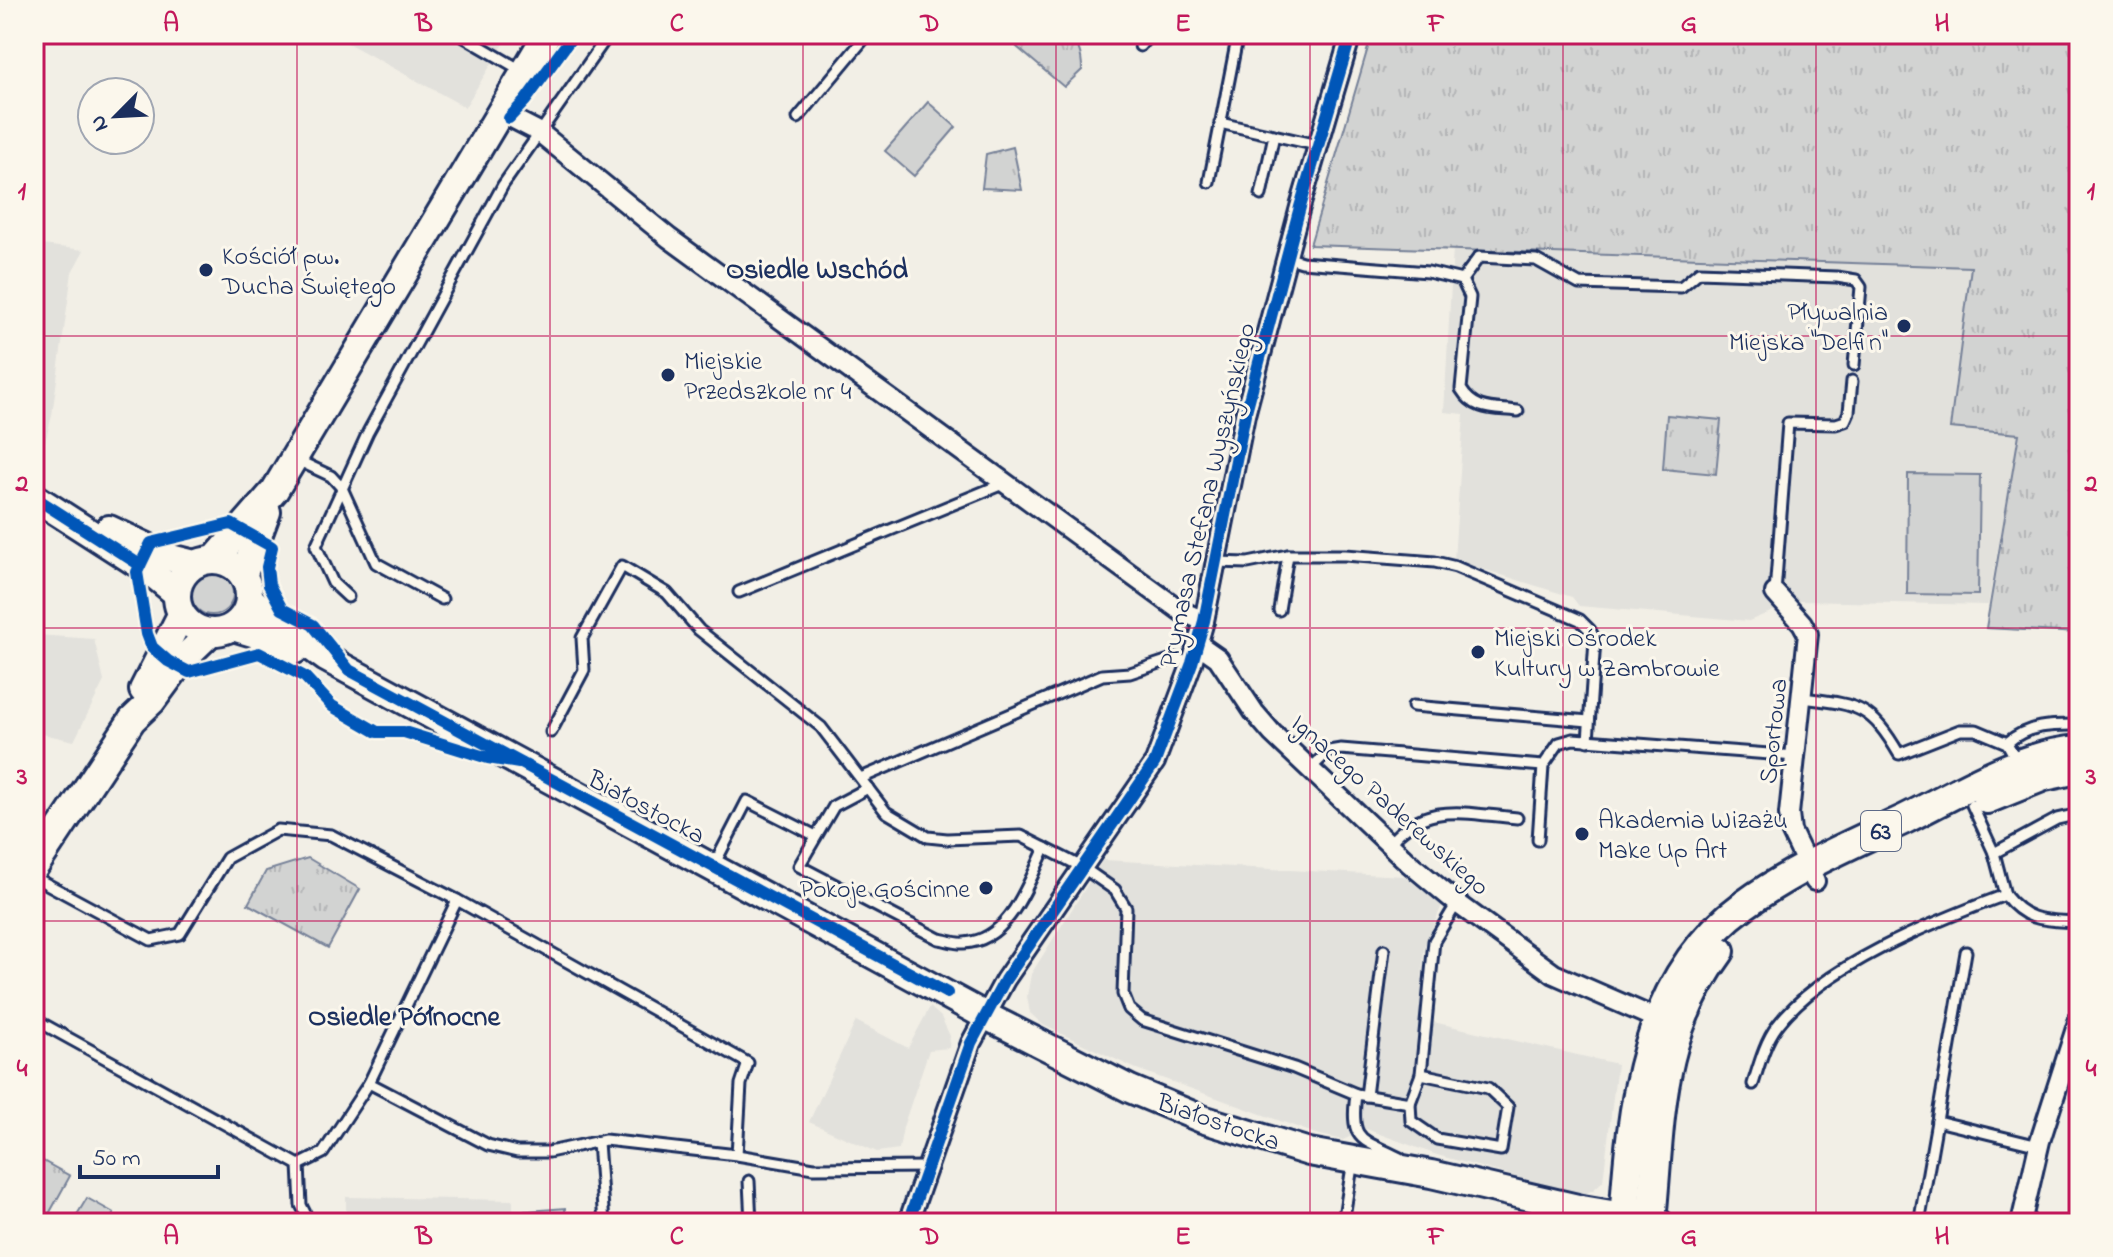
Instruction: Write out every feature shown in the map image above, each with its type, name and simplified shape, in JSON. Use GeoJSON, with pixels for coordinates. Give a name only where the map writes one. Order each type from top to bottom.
{"type":"FeatureCollection","features":[{"type":"Feature","properties":{"kind":"main road"},"geometry":{"type":"LineString","coordinates":[[35,866],[132,720],[152,701],[183,659],[241,619],[246,587],[275,490],[547,34]]}},
{"type":"Feature","properties":{"kind":"main road"},"geometry":{"type":"LineString","coordinates":[[132,720],[179,604],[179,581],[205,561],[275,490]]}},
{"type":"Feature","properties":{"kind":"main road"},"geometry":{"type":"LineString","coordinates":[[34,497],[148,570],[179,604],[189,624],[221,630]]}},
{"type":"Feature","properties":{"kind":"main road"},"geometry":{"type":"LineString","coordinates":[[67,516],[103,527],[171,558],[236,567],[246,587]]}},
{"type":"Feature","properties":{"kind":"main road","name":"Białostocka"},"geometry":{"type":"LineString","coordinates":[[246,587],[266,614],[326,658],[984,1015],[1130,1089],[1202,1119],[1309,1152],[1431,1174],[1642,1221]]}},
{"type":"Feature","properties":{"kind":"main road","name":"Białostocka"},"geometry":{"type":"LineString","coordinates":[[221,630],[266,637],[298,651],[326,658]]}},
{"type":"Feature","properties":{"kind":"main road","name":"63"},"geometry":{"type":"LineString","coordinates":[[1642,1221],[1672,1044],[1689,1000],[1728,939],[1811,873],[2013,753],[2079,750]]}},
{"type":"Feature","properties":{"kind":"main road","name":"63"},"geometry":{"type":"LineString","coordinates":[[1642,1221],[1639,1090],[1646,1052],[1657,1019],[1678,979],[1701,945],[1719,926],[1743,905],[1811,873],[2044,776],[2079,769]]}},
{"type":"Feature","properties":{"kind":"main road","name":"Białostocka"},"geometry":{"type":"LineString","coordinates":[[1309,1152],[1351,1173],[1569,1223]]}},
{"type":"Feature","properties":{"kind":"street","name":"Prymasa Stefana Wyszyńskiego"},"geometry":{"type":"LineString","coordinates":[[908,1223],[971,1043],[984,1015],[1155,762],[1192,663],[1204,621],[1245,415],[1317,145],[1351,34]]}},
{"type":"Feature","properties":{"kind":"street"},"geometry":{"type":"LineString","coordinates":[[500,112],[539,132],[669,238],[1181,611],[1204,621]]}},
{"type":"Feature","properties":{"kind":"street","name":"Sportowa"},"geometry":{"type":"LineString","coordinates":[[1775,593],[1808,634],[1789,814],[1791,831],[1811,873]]}},
{"type":"Feature","properties":{"kind":"street","name":"Ignacego Paderewskiego"},"geometry":{"type":"LineString","coordinates":[[1198,644],[1218,658],[1272,733],[1389,844],[1457,903],[1554,974],[1657,1019]]}},
{"type":"Feature","properties":{"kind":"street"},"geometry":{"type":"LineString","coordinates":[[2021,1223],[2040,1143],[2074,1051],[2079,1019]]}},
{"type":"Feature","properties":{"kind":"lane"},"geometry":{"type":"LineString","coordinates":[[459,34],[524,72]]}},
{"type":"Feature","properties":{"kind":"lane"},"geometry":{"type":"LineString","coordinates":[[348,597],[333,583],[316,546],[342,488],[368,432],[503,185],[609,34]]}},
{"type":"Feature","properties":{"kind":"lane"},"geometry":{"type":"LineString","coordinates":[[798,118],[868,34]]}},
{"type":"Feature","properties":{"kind":"lane"},"geometry":{"type":"LineString","coordinates":[[1140,46],[1150,34]]}},
{"type":"Feature","properties":{"kind":"lane"},"geometry":{"type":"LineString","coordinates":[[1209,182],[1238,34]]}},
{"type":"Feature","properties":{"kind":"lane"},"geometry":{"type":"LineString","coordinates":[[1220,123],[1317,145]]}},
{"type":"Feature","properties":{"kind":"lane"},"geometry":{"type":"LineString","coordinates":[[1261,195],[1274,135]]}},
{"type":"Feature","properties":{"kind":"lane"},"geometry":{"type":"LineString","coordinates":[[1286,257],[1302,262],[1428,272],[1462,280]]}},
{"type":"Feature","properties":{"kind":"lane"},"geometry":{"type":"LineString","coordinates":[[1462,280],[1479,257],[1536,260],[1579,284],[1681,287],[1699,272],[1856,280],[1861,287],[1854,365]]}},
{"type":"Feature","properties":{"kind":"lane"},"geometry":{"type":"LineString","coordinates":[[1462,280],[1470,297],[1461,389],[1468,401],[1482,407],[1518,411]]}},
{"type":"Feature","properties":{"kind":"lane"},"geometry":{"type":"LineString","coordinates":[[1775,593],[1788,423],[1836,424],[1845,421],[1852,381]]}},
{"type":"Feature","properties":{"kind":"lane"},"geometry":{"type":"LineString","coordinates":[[293,458],[331,476],[342,488],[376,563],[442,599]]}},
{"type":"Feature","properties":{"kind":"lane"},"geometry":{"type":"LineString","coordinates":[[739,592],[1005,483]]}},
{"type":"Feature","properties":{"kind":"lane"},"geometry":{"type":"LineString","coordinates":[[1216,562],[1248,563],[1288,555],[1345,555],[1435,562],[1456,567],[1580,620],[1595,640],[1588,741]]}},
{"type":"Feature","properties":{"kind":"lane"},"geometry":{"type":"LineString","coordinates":[[1279,610],[1288,555]]}},
{"type":"Feature","properties":{"kind":"lane"},"geometry":{"type":"LineString","coordinates":[[551,732],[584,670],[582,638],[622,566],[667,593],[699,630],[821,727],[886,812],[928,837],[1021,836],[1082,867],[1115,890],[1126,908],[1123,994],[1129,1009],[1142,1020],[1294,1068],[1361,1095],[1410,1103]]}},
{"type":"Feature","properties":{"kind":"lane"},"geometry":{"type":"LineString","coordinates":[[861,778],[1102,675],[1130,673],[1175,658],[1192,663]]}},
{"type":"Feature","properties":{"kind":"lane"},"geometry":{"type":"LineString","coordinates":[[1802,698],[1852,704],[1871,715],[1899,754],[1960,730],[1976,730],[2013,753],[2021,731],[2046,725],[2079,725]]}},
{"type":"Feature","properties":{"kind":"lane"},"geometry":{"type":"LineString","coordinates":[[1413,706],[1589,721]]}},
{"type":"Feature","properties":{"kind":"lane"},"geometry":{"type":"LineString","coordinates":[[1538,840],[1543,766],[1559,743],[1573,739],[1796,756]]}},
{"type":"Feature","properties":{"kind":"lane"},"geometry":{"type":"LineString","coordinates":[[1311,768],[1329,751],[1341,749],[1543,766]]}},
{"type":"Feature","properties":{"kind":"lane"},"geometry":{"type":"LineString","coordinates":[[868,788],[834,806],[799,866],[939,939],[963,944],[985,938],[1002,924],[1014,911],[1045,848]]}},
{"type":"Feature","properties":{"kind":"lane"},"geometry":{"type":"LineString","coordinates":[[713,867],[747,801],[816,836]]}},
{"type":"Feature","properties":{"kind":"lane"},"geometry":{"type":"LineString","coordinates":[[1972,805],[1994,853],[2005,895],[2014,906],[2030,918],[2079,922]]}},
{"type":"Feature","properties":{"kind":"lane"},"geometry":{"type":"LineString","coordinates":[[1389,844],[1401,828],[1413,820],[1438,812],[1517,818]]}},
{"type":"Feature","properties":{"kind":"lane"},"geometry":{"type":"LineString","coordinates":[[1994,853],[2057,819],[2079,814]]}},
{"type":"Feature","properties":{"kind":"lane"},"geometry":{"type":"LineString","coordinates":[[35,866],[151,940],[164,939],[180,934],[227,858],[278,830],[331,835],[457,900],[748,1063],[741,1084],[737,1155]]}},
{"type":"Feature","properties":{"kind":"lane"},"geometry":{"type":"LineString","coordinates":[[1753,1084],[1774,1030],[1792,1007],[1817,986],[1879,950],[1962,911],[2005,895]]}},
{"type":"Feature","properties":{"kind":"lane"},"geometry":{"type":"LineString","coordinates":[[299,1165],[323,1153],[369,1083],[457,900]]}},
{"type":"Feature","properties":{"kind":"lane"},"geometry":{"type":"LineString","coordinates":[[1421,1074],[1488,1088],[1508,1107],[1501,1150],[1437,1139],[1411,1121],[1410,1103],[1421,1074],[1434,941],[1457,903]]}},
{"type":"Feature","properties":{"kind":"lane"},"geometry":{"type":"LineString","coordinates":[[1384,950],[1361,1095],[1352,1122],[1361,1139],[1431,1174]]}},
{"type":"Feature","properties":{"kind":"lane"},"geometry":{"type":"LineString","coordinates":[[1921,1212],[1966,952]]}},
{"type":"Feature","properties":{"kind":"lane"},"geometry":{"type":"LineString","coordinates":[[34,1019],[299,1165]]}},
{"type":"Feature","properties":{"kind":"lane"},"geometry":{"type":"LineString","coordinates":[[369,1083],[488,1145],[517,1152],[549,1152],[605,1140],[737,1155],[814,1168],[927,1167]]}},
{"type":"Feature","properties":{"kind":"lane"},"geometry":{"type":"LineString","coordinates":[[1937,1121],[2040,1143]]}},
{"type":"Feature","properties":{"kind":"lane"},"geometry":{"type":"LineString","coordinates":[[598,1142],[604,1223]]}},
{"type":"Feature","properties":{"kind":"lane"},"geometry":{"type":"LineString","coordinates":[[299,1165],[301,1205],[310,1223]]}},
{"type":"Feature","properties":{"kind":"lane"},"geometry":{"type":"LineString","coordinates":[[1343,1223],[1351,1173]]}},
{"type":"Feature","properties":{"kind":"lane"},"geometry":{"type":"LineString","coordinates":[[749,1181],[751,1223]]}},
{"type":"Feature","properties":{"kind":"shaded area"},"geometry":{"type":"Polygon","coordinates":[[[331,34],[510,34],[465,107],[331,34]]]}},
{"type":"Feature","properties":{"kind":"shaded area"},"geometry":{"type":"Polygon","coordinates":[[[34,244],[84,250],[72,272],[52,415],[37,473],[34,472],[34,244]]]}},
{"type":"Feature","properties":{"kind":"shaded area"},"geometry":{"type":"Polygon","coordinates":[[[1453,248],[1971,267],[1950,428],[2019,433],[1988,605],[1797,601],[1749,621],[1579,606],[1572,597],[1454,560],[1464,414],[1444,412],[1453,248]]]}},
{"type":"Feature","properties":{"kind":"shaded area"},"geometry":{"type":"Polygon","coordinates":[[[37,635],[94,639],[104,681],[74,741],[34,732],[34,647],[37,635]]]}},
{"type":"Feature","properties":{"kind":"shaded area"},"geometry":{"type":"Polygon","coordinates":[[[1103,860],[1404,876],[1442,905],[1424,948],[1420,1019],[1617,1064],[1603,1181],[1582,1195],[1437,1155],[1366,1129],[1343,1140],[1316,1134],[1134,1068],[1043,1025],[1030,1013],[1027,996],[1031,974],[1103,860]]]}},
{"type":"Feature","properties":{"kind":"shaded area"},"geometry":{"type":"Polygon","coordinates":[[[930,1007],[941,1017],[950,1036],[949,1048],[929,1050],[903,1127],[899,1149],[877,1152],[809,1122],[856,1021],[908,1048],[930,1007]]]}},
{"type":"Feature","properties":{"kind":"shaded area"},"geometry":{"type":"Polygon","coordinates":[[[346,1197],[513,1200],[513,1223],[346,1223],[346,1197]]]}},
{"type":"Feature","properties":{"kind":"green space"},"geometry":{"type":"Polygon","coordinates":[[[1026,34],[1058,35],[1073,41],[1078,47],[1082,70],[1064,87],[1017,47],[1026,34]]]}},
{"type":"Feature","properties":{"kind":"green space"},"geometry":{"type":"Polygon","coordinates":[[[1372,34],[2079,34],[2079,633],[1986,628],[2019,434],[1950,428],[1971,267],[1310,245],[1372,34]]]}},
{"type":"Feature","properties":{"kind":"green space"},"geometry":{"type":"Polygon","coordinates":[[[928,102],[956,127],[914,176],[885,151],[928,102]]]}},
{"type":"Feature","properties":{"kind":"green space"},"geometry":{"type":"Polygon","coordinates":[[[1013,147],[1022,190],[982,188],[986,154],[1013,147]]]}},
{"type":"Feature","properties":{"kind":"green space"},"geometry":{"type":"Polygon","coordinates":[[[1667,415],[1721,420],[1716,474],[1663,469],[1667,415]]]}},
{"type":"Feature","properties":{"kind":"green space"},"geometry":{"type":"Polygon","coordinates":[[[1908,474],[1980,475],[1978,595],[1907,594],[1908,474]]]}},
{"type":"Feature","properties":{"kind":"green space"},"geometry":{"type":"Polygon","coordinates":[[[212,573],[227,579],[233,594],[227,609],[212,615],[197,609],[191,594],[197,579],[212,573]]]}},
{"type":"Feature","properties":{"kind":"green space"},"geometry":{"type":"Polygon","coordinates":[[[308,858],[360,889],[328,948],[248,904],[266,871],[308,858]]]}},
{"type":"Feature","properties":{"kind":"green space"},"geometry":{"type":"Polygon","coordinates":[[[34,1156],[70,1176],[44,1223],[34,1223],[34,1156]]]}},
{"type":"Feature","properties":{"kind":"green space"},"geometry":{"type":"Polygon","coordinates":[[[87,1198],[114,1213],[108,1223],[72,1223],[87,1198]]]}},
{"type":"Feature","properties":{"kind":"green space"},"geometry":{"type":"Polygon","coordinates":[[[565,1208],[566,1223],[519,1223],[518,1212],[565,1208]]]}},
{"type":"Feature","properties":{"kind":"cycle path"},"geometry":{"type":"LineString","coordinates":[[509,118],[574,34]]}},
{"type":"Feature","properties":{"kind":"cycle path"},"geometry":{"type":"LineString","coordinates":[[908,1223],[971,1043],[1005,980],[1155,762],[1192,663],[1204,621],[1245,415],[1300,207],[1351,34]]}},
{"type":"Feature","properties":{"kind":"cycle path"},"geometry":{"type":"LineString","coordinates":[[34,497],[140,565]]}},
{"type":"Feature","properties":{"kind":"cycle path"},"geometry":{"type":"LineString","coordinates":[[519,763],[488,758],[404,732],[377,732],[332,706],[305,677],[259,653],[189,672],[168,661],[152,647],[147,634],[137,572],[151,543],[231,524],[269,545],[272,547],[267,567],[269,585],[282,609],[313,625],[349,670],[947,993]]}},
{"type":"Feature","properties":{"kind":"place","name":"Kościół pw. Ducha Świętego"},"geometry":{"type":"Point","coordinates":[206,270]}},
{"type":"Feature","properties":{"kind":"place","name":"Pływalnia Miejska \"Delfin\""},"geometry":{"type":"Point","coordinates":[1904,326]}},
{"type":"Feature","properties":{"kind":"place","name":"Miejskie Przedszkole nr 4"},"geometry":{"type":"Point","coordinates":[668,375]}},
{"type":"Feature","properties":{"kind":"place","name":"Miejski Ośrodek Kultury w Zambrowie"},"geometry":{"type":"Point","coordinates":[1478,652]}},
{"type":"Feature","properties":{"kind":"place","name":"Akademia Wizażu Make Up Art"},"geometry":{"type":"Point","coordinates":[1582,834]}},
{"type":"Feature","properties":{"kind":"place","name":"Pokoje Gościnne"},"geometry":{"type":"Point","coordinates":[986,888]}},
{"type":"Feature","properties":{"kind":"district","name":"Osiedle Wschód"},"geometry":{"type":"Point","coordinates":[817,268]}},
{"type":"Feature","properties":{"kind":"district","name":"Osiedle Północne"},"geometry":{"type":"Point","coordinates":[404,1015]}}]}
